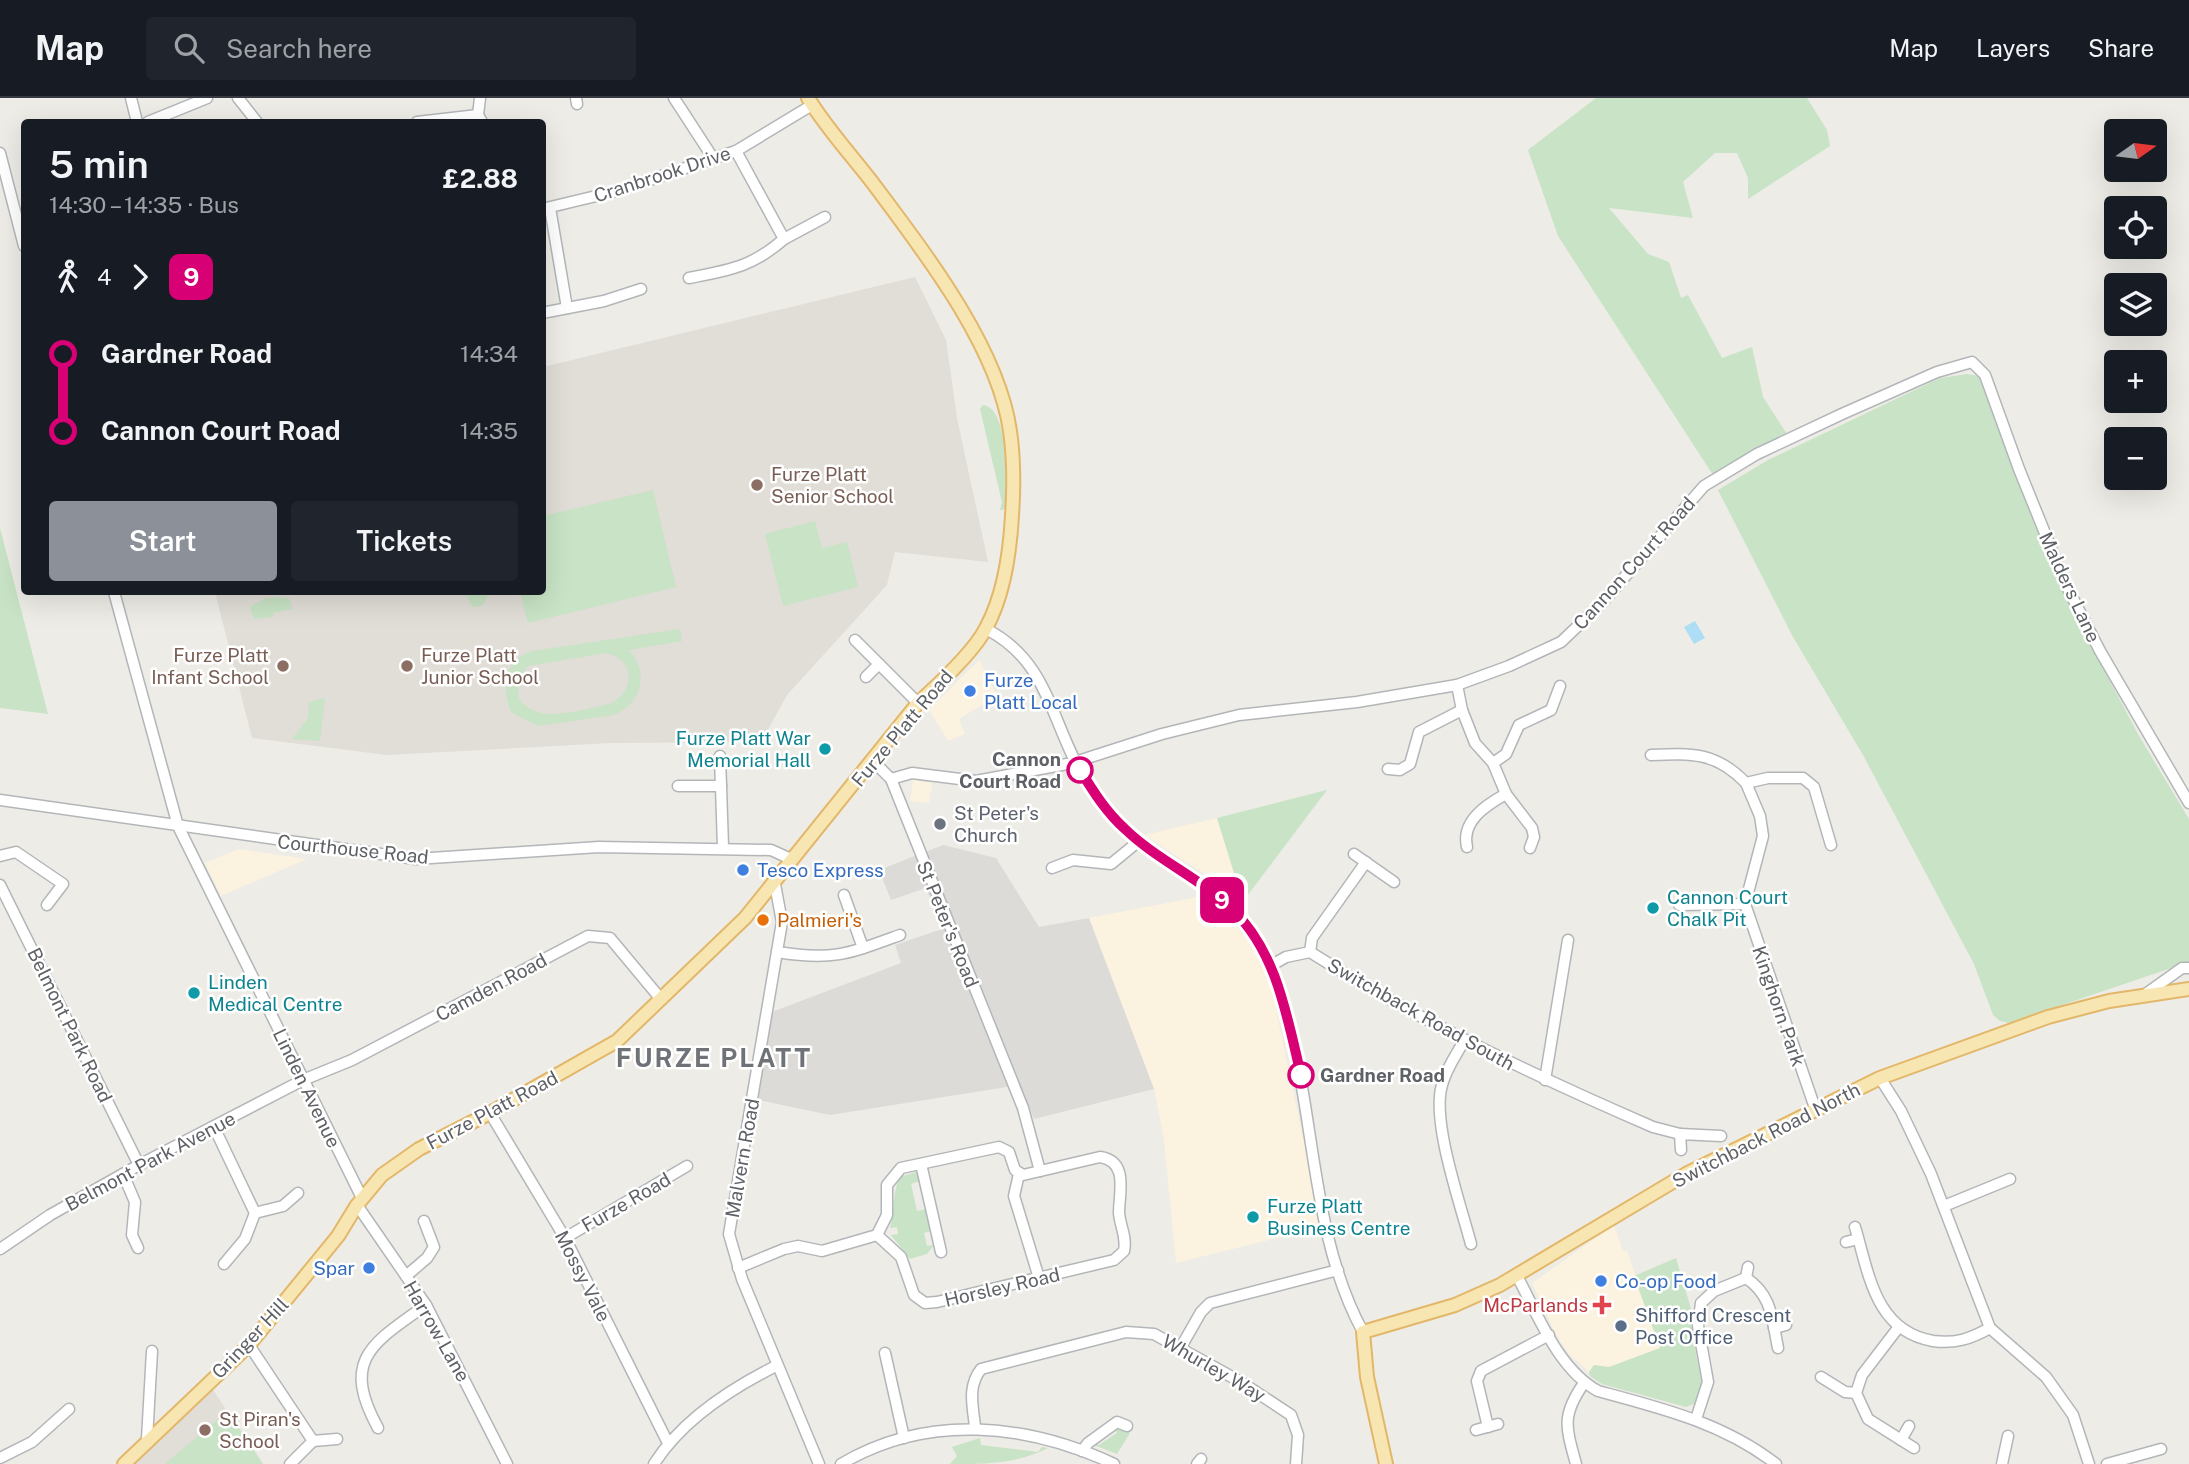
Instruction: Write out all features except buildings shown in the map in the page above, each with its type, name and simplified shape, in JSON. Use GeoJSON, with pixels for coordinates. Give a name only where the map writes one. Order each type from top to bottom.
{"type":"FeatureCollection","features":[{"type":"Feature","properties":{"kind":"main road","name":"Furze Platt Road"},"geometry":{"type":"LineString","coordinates":[[359,1201],[382,1175],[419,1149],[490,1113],[617,1041],[745,918],[918,702],[943,680],[986,629],[1003,582],[1012,521],[1014,485],[1010,429],[1001,397],[967,317],[876,187],[810,102]]}},
{"type":"Feature","properties":{"kind":"main road","name":"Switchback Road North"},"geometry":{"type":"LineString","coordinates":[[1363,1332],[1455,1305],[1517,1276],[1686,1174],[1880,1078],[2049,1017],[2147,993],[2189,989]]}},
{"type":"Feature","properties":{"kind":"main road","name":"Gringer Hill"},"geometry":{"type":"LineString","coordinates":[[124,1464],[147,1439],[249,1345],[338,1236],[359,1201]]}},
{"type":"Feature","properties":{"kind":"main road"},"geometry":{"type":"LineString","coordinates":[[1363,1332],[1367,1377],[1386,1464]]}},
{"type":"Feature","properties":{"kind":"street"},"geometry":{"type":"LineString","coordinates":[[131,98],[136,119]]}},
{"type":"Feature","properties":{"kind":"street"},"geometry":{"type":"LineString","coordinates":[[155,119],[207,98]]}},
{"type":"Feature","properties":{"kind":"street"},"geometry":{"type":"LineString","coordinates":[[238,98],[255,119]]}},
{"type":"Feature","properties":{"kind":"street"},"geometry":{"type":"LineString","coordinates":[[480,98],[480,119]]}},
{"type":"Feature","properties":{"kind":"street"},"geometry":{"type":"LineString","coordinates":[[674,98],[713,158]]}},
{"type":"Feature","properties":{"kind":"street","name":"Cranbrook Drive"},"geometry":{"type":"LineString","coordinates":[[546,208],[639,185],[736,151],[810,102]]}},
{"type":"Feature","properties":{"kind":"street"},"geometry":{"type":"LineString","coordinates":[[736,151],[785,239]]}},
{"type":"Feature","properties":{"kind":"street"},"geometry":{"type":"LineString","coordinates":[[0,153],[21,234]]}},
{"type":"Feature","properties":{"kind":"street"},"geometry":{"type":"LineString","coordinates":[[546,208],[567,308]]}},
{"type":"Feature","properties":{"kind":"street"},"geometry":{"type":"LineString","coordinates":[[689,278],[738,269],[763,258],[785,239],[825,217]]}},
{"type":"Feature","properties":{"kind":"street"},"geometry":{"type":"LineString","coordinates":[[546,312],[604,301],[641,289]]}},
{"type":"Feature","properties":{"kind":"street","name":"Cannon Court Road"},"geometry":{"type":"LineString","coordinates":[[891,779],[912,773],[976,781],[1071,763],[1163,734],[1239,715],[1357,702],[1457,685],[1561,642],[1602,603],[1704,486],[1757,454],[1842,414],[1937,372],[1972,362]]}},
{"type":"Feature","properties":{"kind":"street","name":"Malders Lane"},"geometry":{"type":"LineString","coordinates":[[1972,362],[1980,365],[1985,375],[2019,469],[2066,585],[2107,663],[2189,803]]}},
{"type":"Feature","properties":{"kind":"street","name":"Linden Avenue"},"geometry":{"type":"LineString","coordinates":[[115,595],[178,826],[303,1080],[359,1201]]}},
{"type":"Feature","properties":{"kind":"street"},"geometry":{"type":"LineString","coordinates":[[986,629],[1001,637],[1022,655],[1044,687],[1071,763],[1102,804],[1139,841],[1234,910],[1270,966],[1284,1000],[1303,1084],[1320,1193],[1338,1270],[1349,1306],[1363,1332]]}},
{"type":"Feature","properties":{"kind":"street"},"geometry":{"type":"LineString","coordinates":[[855,640],[918,702]]}},
{"type":"Feature","properties":{"kind":"street"},"geometry":{"type":"LineString","coordinates":[[866,677],[879,664]]}},
{"type":"Feature","properties":{"kind":"street"},"geometry":{"type":"LineString","coordinates":[[1457,685],[1462,710],[1475,743],[1493,763],[1506,794],[1532,828],[1534,838],[1530,848]]}},
{"type":"Feature","properties":{"kind":"street"},"geometry":{"type":"LineString","coordinates":[[1493,763],[1506,754],[1519,726],[1550,710],[1560,686]]}},
{"type":"Feature","properties":{"kind":"street"},"geometry":{"type":"LineString","coordinates":[[1388,769],[1400,770],[1410,764],[1419,732],[1462,710]]}},
{"type":"Feature","properties":{"kind":"street"},"geometry":{"type":"LineString","coordinates":[[1651,755],[1692,754],[1730,766],[1746,783],[1760,816],[1763,836],[1745,904],[1679,905]]}},
{"type":"Feature","properties":{"kind":"street"},"geometry":{"type":"LineString","coordinates":[[720,756],[723,848]]}},
{"type":"Feature","properties":{"kind":"street","name":"St Peter's Road"},"geometry":{"type":"LineString","coordinates":[[872,760],[891,779],[1029,1123],[1040,1171]]}},
{"type":"Feature","properties":{"kind":"street"},"geometry":{"type":"LineString","coordinates":[[1746,783],[1768,778],[1803,778],[1814,787],[1831,845]]}},
{"type":"Feature","properties":{"kind":"street"},"geometry":{"type":"LineString","coordinates":[[678,786],[721,786]]}},
{"type":"Feature","properties":{"kind":"street"},"geometry":{"type":"LineString","coordinates":[[1467,847],[1465,838],[1468,829],[1482,808],[1506,794]]}},
{"type":"Feature","properties":{"kind":"street","name":"Courthouse Road"},"geometry":{"type":"LineString","coordinates":[[0,800],[416,859],[599,847],[771,850],[791,859]]}},
{"type":"Feature","properties":{"kind":"street"},"geometry":{"type":"LineString","coordinates":[[1052,868],[1073,860],[1111,864],[1139,841]]}},
{"type":"Feature","properties":{"kind":"street"},"geometry":{"type":"LineString","coordinates":[[0,856],[16,852],[63,884],[47,905]]}},
{"type":"Feature","properties":{"kind":"street"},"geometry":{"type":"LineString","coordinates":[[1354,854],[1394,882]]}},
{"type":"Feature","properties":{"kind":"street"},"geometry":{"type":"LineString","coordinates":[[1310,952],[1312,938],[1366,862]]}},
{"type":"Feature","properties":{"kind":"street","name":"Malvern Road"},"geometry":{"type":"LineString","coordinates":[[774,879],[782,922],[729,1234],[738,1268],[776,1366],[819,1464]]}},
{"type":"Feature","properties":{"kind":"street","name":"Belmont Park Road"},"geometry":{"type":"LineString","coordinates":[[0,885],[139,1165]]}},
{"type":"Feature","properties":{"kind":"street"},"geometry":{"type":"LineString","coordinates":[[844,895],[863,948]]}},
{"type":"Feature","properties":{"kind":"street","name":"Kinghorn Park"},"geometry":{"type":"LineString","coordinates":[[1745,904],[1815,1108]]}},
{"type":"Feature","properties":{"kind":"street"},"geometry":{"type":"LineString","coordinates":[[777,952],[814,958],[833,957],[900,935]]}},
{"type":"Feature","properties":{"kind":"street","name":"Camden Road"},"geometry":{"type":"LineString","coordinates":[[303,1080],[352,1060],[589,936],[610,938],[660,998]]}},
{"type":"Feature","properties":{"kind":"street"},"geometry":{"type":"LineString","coordinates":[[1545,1080],[1568,940]]}},
{"type":"Feature","properties":{"kind":"street","name":"Switchback Road South"},"geometry":{"type":"LineString","coordinates":[[1270,966],[1286,957],[1310,952],[1373,992],[1464,1041],[1545,1080],[1653,1127],[1680,1134],[1721,1136]]}},
{"type":"Feature","properties":{"kind":"street"},"geometry":{"type":"LineString","coordinates":[[2147,993],[2182,968],[2189,968]]}},
{"type":"Feature","properties":{"kind":"street"},"geometry":{"type":"LineString","coordinates":[[1464,1041],[1441,1086],[1440,1104],[1443,1134],[1471,1244]]}},
{"type":"Feature","properties":{"kind":"street"},"geometry":{"type":"LineString","coordinates":[[1880,1078],[1901,1111],[1944,1206],[1990,1328],[2046,1377],[2073,1415],[2090,1464]]}},
{"type":"Feature","properties":{"kind":"street","name":"Belmont Park Avenue"},"geometry":{"type":"LineString","coordinates":[[0,1249],[50,1215],[139,1165],[303,1080]]}},
{"type":"Feature","properties":{"kind":"street","name":"Mossy Vale"},"geometry":{"type":"LineString","coordinates":[[490,1113],[565,1238],[668,1443]]}},
{"type":"Feature","properties":{"kind":"street"},"geometry":{"type":"LineString","coordinates":[[214,1127],[255,1213],[245,1240],[224,1264]]}},
{"type":"Feature","properties":{"kind":"street"},"geometry":{"type":"LineString","coordinates":[[1680,1134],[1681,1150]]}},
{"type":"Feature","properties":{"kind":"street"},"geometry":{"type":"LineString","coordinates":[[738,1268],[784,1249],[798,1246],[822,1251],[877,1235],[887,1215],[887,1185],[894,1173],[921,1164],[1002,1147],[1009,1152],[1019,1174],[1014,1196],[1040,1278]]}},
{"type":"Feature","properties":{"kind":"street","name":"Horsley Road"},"geometry":{"type":"LineString","coordinates":[[877,1235],[901,1257],[914,1295],[925,1303],[1114,1260],[1122,1255],[1125,1245],[1119,1213],[1123,1191],[1113,1161],[1100,1157],[1040,1171]]}},
{"type":"Feature","properties":{"kind":"street"},"geometry":{"type":"LineString","coordinates":[[921,1164],[942,1252]]}},
{"type":"Feature","properties":{"kind":"street","name":"Furze Road"},"geometry":{"type":"LineString","coordinates":[[565,1238],[687,1166]]}},
{"type":"Feature","properties":{"kind":"street"},"geometry":{"type":"LineString","coordinates":[[1019,1174],[1040,1171]]}},
{"type":"Feature","properties":{"kind":"street"},"geometry":{"type":"LineString","coordinates":[[123,1174],[135,1202],[132,1235],[138,1248]]}},
{"type":"Feature","properties":{"kind":"street"},"geometry":{"type":"LineString","coordinates":[[1944,1206],[2010,1179]]}},
{"type":"Feature","properties":{"kind":"street"},"geometry":{"type":"LineString","coordinates":[[255,1213],[283,1206],[298,1193]]}},
{"type":"Feature","properties":{"kind":"street","name":"Harrow Lane"},"geometry":{"type":"LineString","coordinates":[[359,1201],[426,1305],[507,1464]]}},
{"type":"Feature","properties":{"kind":"street"},"geometry":{"type":"LineString","coordinates":[[406,1276],[427,1258],[434,1247],[424,1221]]}},
{"type":"Feature","properties":{"kind":"street"},"geometry":{"type":"LineString","coordinates":[[1854,1227],[1881,1306],[1898,1328],[1923,1339],[1947,1343],[1968,1340],[1990,1328]]}},
{"type":"Feature","properties":{"kind":"street"},"geometry":{"type":"LineString","coordinates":[[1846,1242],[1858,1239]]}},
{"type":"Feature","properties":{"kind":"street"},"geometry":{"type":"LineString","coordinates":[[1746,1278],[1748,1267]]}},
{"type":"Feature","properties":{"kind":"street"},"geometry":{"type":"LineString","coordinates":[[1181,1347],[1200,1312],[1210,1303],[1338,1270]]}},
{"type":"Feature","properties":{"kind":"street"},"geometry":{"type":"LineString","coordinates":[[1517,1276],[1549,1335],[1584,1383],[1598,1391],[1696,1419],[1748,1444],[1776,1464]]}},
{"type":"Feature","properties":{"kind":"street"},"geometry":{"type":"LineString","coordinates":[[1746,1278],[1761,1288],[1778,1348]]}},
{"type":"Feature","properties":{"kind":"street"},"geometry":{"type":"LineString","coordinates":[[1696,1419],[1708,1382],[1698,1326],[1701,1303],[1714,1291],[1746,1278]]}},
{"type":"Feature","properties":{"kind":"street"},"geometry":{"type":"LineString","coordinates":[[378,1428],[367,1409],[361,1365],[375,1341],[426,1305]]}},
{"type":"Feature","properties":{"kind":"street"},"geometry":{"type":"LineString","coordinates":[[1774,1328],[1786,1325]]}},
{"type":"Feature","properties":{"kind":"street"},"geometry":{"type":"LineString","coordinates":[[1898,1328],[1862,1375],[1856,1393],[1868,1419],[1914,1448]]}},
{"type":"Feature","properties":{"kind":"street","name":"Whurley Way"},"geometry":{"type":"LineString","coordinates":[[975,1427],[971,1392],[973,1379],[981,1369],[1126,1332],[1154,1334],[1181,1347],[1291,1415],[1298,1435],[1296,1464]]}},
{"type":"Feature","properties":{"kind":"street"},"geometry":{"type":"LineString","coordinates":[[1476,1430],[1493,1426],[1477,1381],[1481,1371],[1549,1335]]}},
{"type":"Feature","properties":{"kind":"street"},"geometry":{"type":"LineString","coordinates":[[249,1345],[313,1441]]}},
{"type":"Feature","properties":{"kind":"street"},"geometry":{"type":"LineString","coordinates":[[147,1439],[152,1351]]}},
{"type":"Feature","properties":{"kind":"street"},"geometry":{"type":"LineString","coordinates":[[885,1353],[904,1438]]}},
{"type":"Feature","properties":{"kind":"street"},"geometry":{"type":"LineString","coordinates":[[654,1464],[668,1443],[737,1386],[776,1366]]}},
{"type":"Feature","properties":{"kind":"street"},"geometry":{"type":"LineString","coordinates":[[1821,1377],[1845,1392],[1856,1393]]}},
{"type":"Feature","properties":{"kind":"street"},"geometry":{"type":"LineString","coordinates":[[1576,1464],[1566,1427],[1567,1415],[1584,1383]]}},
{"type":"Feature","properties":{"kind":"street"},"geometry":{"type":"LineString","coordinates":[[0,1458],[32,1442],[65,1416]]}},
{"type":"Feature","properties":{"kind":"street"},"geometry":{"type":"LineString","coordinates":[[1082,1451],[1088,1443],[1117,1422],[1127,1426]]}},
{"type":"Feature","properties":{"kind":"street"},"geometry":{"type":"LineString","coordinates":[[1901,1440],[1909,1426]]}},
{"type":"Feature","properties":{"kind":"street"},"geometry":{"type":"LineString","coordinates":[[841,1464],[871,1449],[904,1438],[975,1427],[1029,1435],[1082,1451],[1110,1463]]}},
{"type":"Feature","properties":{"kind":"street"},"geometry":{"type":"LineString","coordinates":[[2002,1464],[2008,1436]]}},
{"type":"Feature","properties":{"kind":"street"},"geometry":{"type":"LineString","coordinates":[[290,1464],[313,1441],[337,1439]]}},
{"type":"Feature","properties":{"kind":"street"},"geometry":{"type":"LineString","coordinates":[[2107,1464],[2161,1449]]}},
{"type":"Feature","properties":{"kind":"shaded area","name":"Furze Platt Senior School"},"geometry":{"type":"Polygon","coordinates":[[[915,277],[946,340],[957,418],[988,562],[895,552],[887,585],[787,695],[761,742],[611,743],[387,755],[252,738],[216,595],[546,595],[546,366],[915,277]]]}},
{"type":"Feature","properties":{"kind":"shaded area"},"geometry":{"type":"Polygon","coordinates":[[[979,660],[997,696],[959,719],[965,734],[948,741],[929,710],[979,660]]]}},
{"type":"Feature","properties":{"kind":"shaded area"},"geometry":{"type":"Polygon","coordinates":[[[913,780],[932,783],[929,803],[910,801],[913,780]]]}},
{"type":"Feature","properties":{"kind":"shaded area"},"geometry":{"type":"Polygon","coordinates":[[[1217,818],[1239,889],[1234,893],[1144,835],[1217,818]]]}},
{"type":"Feature","properties":{"kind":"shaded area"},"geometry":{"type":"Polygon","coordinates":[[[943,845],[996,858],[1039,927],[1089,918],[1154,1089],[1034,1119],[1020,1085],[830,1115],[758,1100],[772,1012],[901,963],[895,945],[942,929],[926,888],[891,900],[879,870],[943,845]]]}},
{"type":"Feature","properties":{"kind":"shaded area"},"geometry":{"type":"Polygon","coordinates":[[[239,849],[307,859],[221,896],[205,863],[239,849]]]}},
{"type":"Feature","properties":{"kind":"shaded area"},"geometry":{"type":"Polygon","coordinates":[[[1203,896],[1224,911],[1260,956],[1273,995],[1320,1218],[1318,1228],[1176,1263],[1164,1139],[1154,1089],[1089,918],[1203,896]]]}},
{"type":"Feature","properties":{"kind":"shaded area"},"geometry":{"type":"Polygon","coordinates":[[[1614,1225],[1623,1251],[1627,1251],[1661,1348],[1609,1367],[1594,1365],[1589,1372],[1569,1354],[1556,1335],[1532,1283],[1614,1225]]]}},
{"type":"Feature","properties":{"kind":"shaded area","name":"St Piran's School"},"geometry":{"type":"Polygon","coordinates":[[[213,1390],[263,1464],[135,1464],[147,1450],[213,1390]]]}},
{"type":"Feature","properties":{"kind":"green space"},"geometry":{"type":"Polygon","coordinates":[[[1596,98],[1807,98],[1827,130],[1830,146],[1748,199],[1748,178],[1737,153],[1715,153],[1683,182],[1693,218],[1609,208],[1648,254],[1669,262],[1681,298],[1688,295],[1722,358],[1752,347],[1763,397],[1787,434],[1713,475],[1558,236],[1528,150],[1596,98]]]}},
{"type":"Feature","properties":{"kind":"green space"},"geometry":{"type":"Polygon","coordinates":[[[1967,374],[1980,376],[2056,579],[2139,736],[2189,819],[2189,962],[2009,1023],[2000,1021],[1993,1015],[1974,964],[1863,755],[1793,637],[1718,490],[1768,460],[1940,378],[1967,374]]]}},
{"type":"Feature","properties":{"kind":"green space"},"geometry":{"type":"Polygon","coordinates":[[[983,405],[991,409],[997,418],[1005,447],[1009,504],[1003,510],[1000,510],[1002,502],[980,409],[983,405]]]}},
{"type":"Feature","properties":{"kind":"green space"},"geometry":{"type":"Polygon","coordinates":[[[653,490],[676,587],[528,623],[521,595],[546,595],[546,515],[653,490]]]}},
{"type":"Feature","properties":{"kind":"green space"},"geometry":{"type":"Polygon","coordinates":[[[815,521],[822,548],[847,542],[858,587],[783,606],[765,534],[815,521]]]}},
{"type":"Feature","properties":{"kind":"green space"},"geometry":{"type":"Polygon","coordinates":[[[0,528],[48,714],[0,708],[0,528]]]}},
{"type":"Feature","properties":{"kind":"green space"},"geometry":{"type":"Polygon","coordinates":[[[466,595],[489,595],[482,606],[472,607],[466,595]]]}},
{"type":"Feature","properties":{"kind":"green space"},"geometry":{"type":"Polygon","coordinates":[[[266,598],[290,599],[292,609],[273,613],[273,617],[254,619],[250,607],[266,598]]]}},
{"type":"Feature","properties":{"kind":"green space"},"geometry":{"type":"Polygon","coordinates":[[[680,629],[682,641],[629,650],[639,668],[640,686],[631,703],[614,715],[538,726],[511,712],[506,693],[510,668],[515,661],[532,651],[680,629]],[[606,653],[528,666],[518,679],[519,699],[538,712],[549,714],[562,714],[610,704],[624,692],[629,676],[623,662],[606,653]]]}},
{"type":"Feature","properties":{"kind":"green space"},"geometry":{"type":"Polygon","coordinates":[[[325,698],[320,741],[292,739],[308,718],[309,702],[325,698]]]}},
{"type":"Feature","properties":{"kind":"green space"},"geometry":{"type":"Polygon","coordinates":[[[1327,790],[1247,896],[1239,889],[1217,818],[1327,790]]]}},
{"type":"Feature","properties":{"kind":"green space"},"geometry":{"type":"Polygon","coordinates":[[[916,1172],[920,1181],[911,1184],[917,1211],[926,1209],[931,1231],[924,1233],[927,1246],[934,1245],[927,1254],[910,1259],[891,1235],[898,1234],[897,1227],[890,1228],[900,1177],[916,1172]]]}},
{"type":"Feature","properties":{"kind":"green space"},"geometry":{"type":"Polygon","coordinates":[[[1676,1258],[1692,1312],[1694,1344],[1702,1384],[1694,1404],[1686,1407],[1602,1384],[1590,1376],[1589,1372],[1594,1365],[1609,1367],[1660,1348],[1634,1276],[1676,1258]]]}},
{"type":"Feature","properties":{"kind":"green space"},"geometry":{"type":"Polygon","coordinates":[[[228,1411],[263,1464],[165,1464],[228,1411]]]}},
{"type":"Feature","properties":{"kind":"green space"},"geometry":{"type":"Polygon","coordinates":[[[1114,1427],[1130,1433],[1117,1454],[1094,1445],[1095,1442],[1099,1445],[1117,1433],[1114,1427]]]}},
{"type":"Feature","properties":{"kind":"green space"},"geometry":{"type":"Polygon","coordinates":[[[980,1438],[981,1445],[1038,1452],[1042,1447],[1048,1448],[1036,1453],[1025,1457],[1013,1460],[950,1464],[957,1456],[952,1447],[980,1438]]]}},
{"type":"Feature","properties":{"kind":"water"},"geometry":{"type":"Polygon","coordinates":[[[1695,621],[1705,638],[1694,644],[1684,627],[1695,621]]]}},
{"type":"Feature","properties":{"kind":"bus line","name":"9"},"geometry":{"type":"LineString","coordinates":[[1080,770],[1102,804],[1125,830],[1217,896],[1234,910],[1247,927],[1270,966],[1284,1000],[1301,1075]]}},
{"type":"Feature","properties":{"kind":"place","name":"Furze Platt Senior School"},"geometry":{"type":"Point","coordinates":[757,485]}},
{"type":"Feature","properties":{"kind":"place","name":"Furze Platt Infant School"},"geometry":{"type":"Point","coordinates":[283,666]}},
{"type":"Feature","properties":{"kind":"place","name":"Furze Platt Junior School"},"geometry":{"type":"Point","coordinates":[407,666]}},
{"type":"Feature","properties":{"kind":"place","name":"Furze Platt Local"},"geometry":{"type":"Point","coordinates":[970,691]}},
{"type":"Feature","properties":{"kind":"place","name":"Furze Platt War Memorial Hall"},"geometry":{"type":"Point","coordinates":[825,749]}},
{"type":"Feature","properties":{"kind":"place","name":"Cannon Court Road"},"geometry":{"type":"Point","coordinates":[1080,770]}},
{"type":"Feature","properties":{"kind":"place","name":"St Peter's Church"},"geometry":{"type":"Point","coordinates":[940,824]}},
{"type":"Feature","properties":{"kind":"place","name":"Tesco Express"},"geometry":{"type":"Point","coordinates":[743,870]}},
{"type":"Feature","properties":{"kind":"place","name":"Cannon Court Chalk Pit"},"geometry":{"type":"Point","coordinates":[1653,908]}},
{"type":"Feature","properties":{"kind":"place","name":"Palmieri's"},"geometry":{"type":"Point","coordinates":[763,920]}},
{"type":"Feature","properties":{"kind":"place","name":"Linden Medical Centre"},"geometry":{"type":"Point","coordinates":[194,993]}},
{"type":"Feature","properties":{"kind":"place","name":"Gardner Road"},"geometry":{"type":"Point","coordinates":[1301,1075]}},
{"type":"Feature","properties":{"kind":"place","name":"Furze Platt Business Centre"},"geometry":{"type":"Point","coordinates":[1253,1217]}},
{"type":"Feature","properties":{"kind":"place","name":"Spar"},"geometry":{"type":"Point","coordinates":[369,1268]}},
{"type":"Feature","properties":{"kind":"place","name":"Co-op Food"},"geometry":{"type":"Point","coordinates":[1601,1281]}},
{"type":"Feature","properties":{"kind":"place","name":"McParlands"},"geometry":{"type":"Point","coordinates":[1602,1305]}},
{"type":"Feature","properties":{"kind":"place","name":"Shifford Crescent Post Office"},"geometry":{"type":"Point","coordinates":[1621,1326]}},
{"type":"Feature","properties":{"kind":"place","name":"St Piran's School"},"geometry":{"type":"Point","coordinates":[205,1430]}},
{"type":"Feature","properties":{"kind":"district","name":"FURZE PLATT"},"geometry":{"type":"Point","coordinates":[714,1058]}}]}
